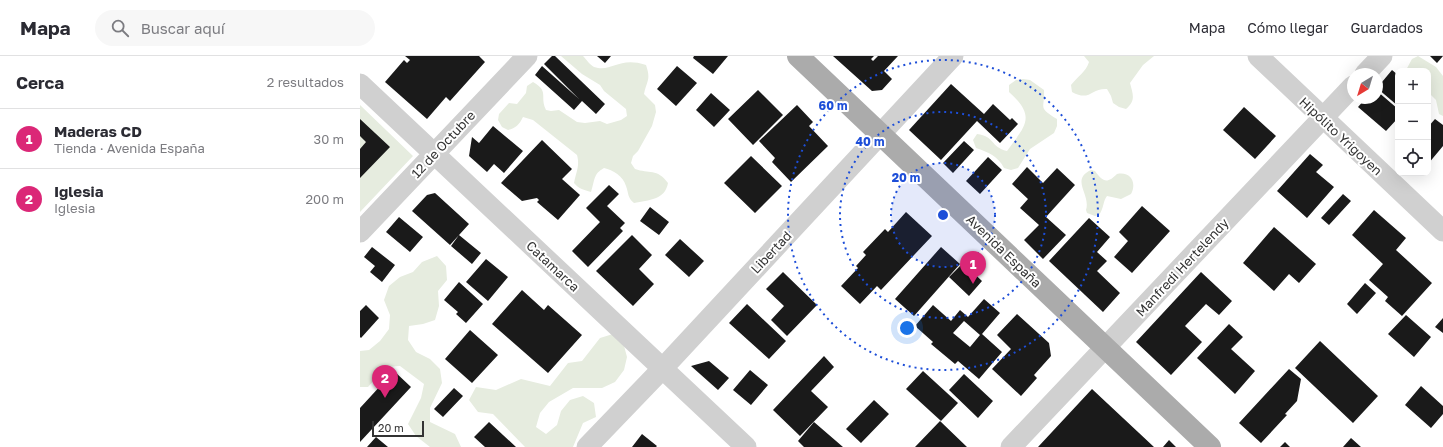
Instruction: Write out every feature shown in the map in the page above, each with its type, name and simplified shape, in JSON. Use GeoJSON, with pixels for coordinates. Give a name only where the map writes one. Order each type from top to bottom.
{"type":"FeatureCollection","features":[{"type":"Feature","properties":{"kind":"main road","name":"Avenida España"},"geometry":{"type":"LineString","coordinates":[[798,56],[1210,447]]}},
{"type":"Feature","properties":{"kind":"street","name":"12 de Octubre"},"geometry":{"type":"LineString","coordinates":[[360,232],[527,56]]}},
{"type":"Feature","properties":{"kind":"street","name":"Libertad"},"geometry":{"type":"LineString","coordinates":[[587,447],[663,368],[953,56]]}},
{"type":"Feature","properties":{"kind":"street","name":"Hipólito Yrigoyen"},"geometry":{"type":"LineString","coordinates":[[1258,56],[1443,231]]}},
{"type":"Feature","properties":{"kind":"street"},"geometry":{"type":"LineString","coordinates":[[1371,68],[1382,56]]}},
{"type":"Feature","properties":{"kind":"street","name":"Catamarca"},"geometry":{"type":"LineString","coordinates":[[360,84],[746,447]]}},
{"type":"Feature","properties":{"kind":"street","name":"Manfredi Hertelendy"},"geometry":{"type":"LineString","coordinates":[[1011,447],[1347,92]]}},
{"type":"Feature","properties":{"kind":"shaded area"},"geometry":{"type":"Polygon","coordinates":[[[561,56],[583,56],[594,67],[600,68],[606,68],[629,62],[646,65],[648,80],[644,94],[655,105],[656,112],[652,126],[638,151],[633,156],[631,163],[635,169],[653,172],[664,178],[668,183],[664,193],[660,196],[651,200],[634,203],[629,197],[623,179],[611,170],[604,168],[596,175],[591,192],[582,189],[574,183],[578,166],[577,155],[533,120],[523,117],[519,124],[513,128],[508,130],[502,127],[498,120],[499,114],[509,103],[517,104],[526,93],[527,86],[533,82],[543,92],[543,101],[546,110],[559,110],[577,122],[585,123],[600,121],[607,124],[621,120],[627,116],[626,109],[604,91],[600,85],[582,74],[561,56]]]}},
{"type":"Feature","properties":{"kind":"shaded area"},"geometry":{"type":"Polygon","coordinates":[[[1084,56],[1154,56],[1143,65],[1130,83],[1133,97],[1131,103],[1126,109],[1113,103],[1107,89],[1097,90],[1083,96],[1072,92],[1071,85],[1088,66],[1089,62],[1084,56]]]}},
{"type":"Feature","properties":{"kind":"shaded area"},"geometry":{"type":"Polygon","coordinates":[[[1418,56],[1436,67],[1443,76],[1443,116],[1439,114],[1436,100],[1431,95],[1431,68],[1407,68],[1412,59],[1418,56]]]}},
{"type":"Feature","properties":{"kind":"shaded area"},"geometry":{"type":"Polygon","coordinates":[[[1016,80],[1030,80],[1044,90],[1044,110],[1057,119],[1057,126],[1054,133],[1030,149],[1018,168],[1011,170],[1004,168],[999,160],[992,155],[976,148],[973,140],[977,134],[983,135],[990,139],[998,147],[1007,151],[1019,135],[1025,122],[1023,108],[1009,92],[1009,85],[1016,80]]]}},
{"type":"Feature","properties":{"kind":"shaded area"},"geometry":{"type":"Polygon","coordinates":[[[360,105],[413,156],[360,212],[360,105]]]}},
{"type":"Feature","properties":{"kind":"shaded area"},"geometry":{"type":"Polygon","coordinates":[[[1091,170],[1095,171],[1100,178],[1105,180],[1110,179],[1117,174],[1126,174],[1132,179],[1133,182],[1133,190],[1131,194],[1121,199],[1107,196],[1099,215],[1095,216],[1087,213],[1086,198],[1082,188],[1082,178],[1091,170]]]}},
{"type":"Feature","properties":{"kind":"shaded area"},"geometry":{"type":"Polygon","coordinates":[[[437,256],[446,266],[447,280],[438,291],[439,306],[435,320],[409,326],[408,340],[416,352],[430,359],[440,369],[442,383],[430,408],[430,422],[455,434],[461,447],[430,447],[416,436],[408,424],[421,398],[424,384],[400,366],[386,367],[368,387],[360,387],[360,351],[369,350],[380,341],[389,329],[390,315],[384,300],[389,286],[400,277],[413,272],[422,262],[437,256]]]}},
{"type":"Feature","properties":{"kind":"shaded area"},"geometry":{"type":"Polygon","coordinates":[[[613,334],[623,342],[627,357],[624,370],[615,382],[602,388],[573,388],[549,402],[540,413],[536,427],[546,434],[557,425],[561,411],[570,400],[583,396],[594,403],[596,417],[583,423],[573,447],[525,447],[493,414],[478,412],[469,400],[476,387],[496,390],[521,379],[550,386],[568,363],[582,361],[600,338],[613,334]]]}},
{"type":"Feature","properties":{"kind":"building"},"geometry":{"type":"Polygon","coordinates":[[[405,56],[479,56],[485,62],[450,101],[446,97],[427,119],[385,82],[404,60],[407,63],[410,60],[405,56]]]}},
{"type":"Feature","properties":{"kind":"building"},"geometry":{"type":"Polygon","coordinates":[[[552,56],[555,56],[605,104],[596,114],[582,101],[574,110],[535,75],[542,66],[579,99],[544,64],[552,56]]]}},
{"type":"Feature","properties":{"kind":"building"},"geometry":{"type":"Polygon","coordinates":[[[597,56],[611,56],[605,63],[597,56]]]}},
{"type":"Feature","properties":{"kind":"building"},"geometry":{"type":"Polygon","coordinates":[[[694,56],[728,56],[713,74],[693,58],[694,56]]]}},
{"type":"Feature","properties":{"kind":"building"},"geometry":{"type":"Polygon","coordinates":[[[833,56],[874,56],[871,59],[873,61],[878,56],[898,56],[884,71],[892,79],[882,90],[872,91],[833,56]]]}},
{"type":"Feature","properties":{"kind":"building"},"geometry":{"type":"Polygon","coordinates":[[[1430,56],[1443,56],[1437,63],[1430,56]]]}},
{"type":"Feature","properties":{"kind":"building"},"geometry":{"type":"Polygon","coordinates":[[[677,66],[697,83],[676,106],[657,89],[677,66]]]}},
{"type":"Feature","properties":{"kind":"building"},"geometry":{"type":"Polygon","coordinates":[[[1392,70],[1395,72],[1395,103],[1383,93],[1383,81],[1392,70]]]}},
{"type":"Feature","properties":{"kind":"building"},"geometry":{"type":"Polygon","coordinates":[[[951,84],[984,114],[993,104],[1010,120],[1012,118],[1018,124],[1000,143],[977,121],[941,160],[909,130],[951,84]]]}},
{"type":"Feature","properties":{"kind":"building"},"geometry":{"type":"Polygon","coordinates":[[[758,90],[783,115],[753,145],[728,119],[758,90]]]}},
{"type":"Feature","properties":{"kind":"building"},"geometry":{"type":"Polygon","coordinates":[[[711,93],[730,110],[714,127],[696,110],[711,93]]]}},
{"type":"Feature","properties":{"kind":"building"},"geometry":{"type":"Polygon","coordinates":[[[1383,96],[1395,106],[1395,121],[1386,131],[1358,107],[1361,104],[1383,104],[1383,96]]]}},
{"type":"Feature","properties":{"kind":"building"},"geometry":{"type":"Polygon","coordinates":[[[797,105],[813,122],[809,126],[828,146],[791,182],[772,162],[775,158],[759,141],[797,105]]]}},
{"type":"Feature","properties":{"kind":"building"},"geometry":{"type":"Polygon","coordinates":[[[1244,107],[1276,136],[1255,159],[1223,130],[1244,107]]]}},
{"type":"Feature","properties":{"kind":"building"},"geometry":{"type":"Polygon","coordinates":[[[360,119],[390,147],[360,178],[360,149],[366,142],[360,136],[360,119]]]}},
{"type":"Feature","properties":{"kind":"building"},"geometry":{"type":"Polygon","coordinates":[[[1435,119],[1443,125],[1443,146],[1431,160],[1431,140],[1431,124],[1435,119]]]}},
{"type":"Feature","properties":{"kind":"building"},"geometry":{"type":"Polygon","coordinates":[[[493,126],[523,151],[504,173],[494,164],[487,172],[469,156],[472,137],[479,143],[493,126]]]}},
{"type":"Feature","properties":{"kind":"building"},"geometry":{"type":"Polygon","coordinates":[[[542,140],[572,169],[562,179],[580,195],[558,220],[537,202],[539,200],[537,198],[522,201],[501,183],[542,140]]]}},
{"type":"Feature","properties":{"kind":"building"},"geometry":{"type":"Polygon","coordinates":[[[964,141],[974,150],[953,173],[943,163],[964,141]]]}},
{"type":"Feature","properties":{"kind":"building"},"geometry":{"type":"Polygon","coordinates":[[[1310,154],[1323,165],[1316,172],[1334,187],[1307,218],[1277,191],[1310,154]]]}},
{"type":"Feature","properties":{"kind":"building"},"geometry":{"type":"Polygon","coordinates":[[[751,156],[782,186],[755,213],[724,183],[751,156]]]}},
{"type":"Feature","properties":{"kind":"building"},"geometry":{"type":"Polygon","coordinates":[[[988,157],[1002,170],[980,194],[966,181],[988,157]]]}},
{"type":"Feature","properties":{"kind":"building"},"geometry":{"type":"Polygon","coordinates":[[[1027,167],[1043,183],[1057,168],[1075,185],[1046,217],[1066,235],[1043,259],[1024,240],[1039,225],[1020,208],[1028,199],[1012,184],[1027,167]]]}},
{"type":"Feature","properties":{"kind":"building"},"geometry":{"type":"Polygon","coordinates":[[[609,185],[619,194],[607,206],[625,223],[620,228],[623,231],[588,267],[572,251],[600,222],[586,208],[609,185]]]}},
{"type":"Feature","properties":{"kind":"building"},"geometry":{"type":"Polygon","coordinates":[[[435,193],[469,224],[450,245],[412,211],[427,195],[435,193]]]}},
{"type":"Feature","properties":{"kind":"building"},"geometry":{"type":"Polygon","coordinates":[[[1343,194],[1351,201],[1329,225],[1321,218],[1343,194]]]}},
{"type":"Feature","properties":{"kind":"building"},"geometry":{"type":"Polygon","coordinates":[[[1142,206],[1170,231],[1132,273],[1114,257],[1128,241],[1119,232],[1142,206]]]}},
{"type":"Feature","properties":{"kind":"building"},"geometry":{"type":"Polygon","coordinates":[[[650,207],[669,222],[659,235],[640,221],[650,207]]]}},
{"type":"Feature","properties":{"kind":"building"},"geometry":{"type":"Polygon","coordinates":[[[1374,210],[1406,238],[1396,250],[1432,283],[1402,316],[1385,301],[1388,297],[1369,280],[1383,264],[1352,235],[1374,210]]]}},
{"type":"Feature","properties":{"kind":"building"},"geometry":{"type":"Polygon","coordinates":[[[906,212],[932,236],[881,290],[877,286],[860,304],[841,286],[858,268],[856,266],[866,255],[863,252],[885,229],[888,232],[906,212]]]}},
{"type":"Feature","properties":{"kind":"building"},"geometry":{"type":"Polygon","coordinates":[[[399,217],[423,237],[410,252],[386,232],[399,217]]]}},
{"type":"Feature","properties":{"kind":"building"},"geometry":{"type":"Polygon","coordinates":[[[1089,218],[1110,237],[1097,252],[1107,261],[1097,271],[1120,293],[1103,312],[1049,261],[1089,218]]]}},
{"type":"Feature","properties":{"kind":"building"},"geometry":{"type":"Polygon","coordinates":[[[1274,227],[1316,264],[1299,283],[1289,274],[1274,291],[1243,263],[1274,227]]]}},
{"type":"Feature","properties":{"kind":"building"},"geometry":{"type":"Polygon","coordinates":[[[459,235],[481,253],[472,264],[451,246],[459,235]]]}},
{"type":"Feature","properties":{"kind":"building"},"geometry":{"type":"Polygon","coordinates":[[[632,235],[652,255],[639,269],[654,284],[633,306],[596,271],[632,235]]]}},
{"type":"Feature","properties":{"kind":"building"},"geometry":{"type":"Polygon","coordinates":[[[680,239],[704,261],[689,277],[665,255],[680,239]]]}},
{"type":"Feature","properties":{"kind":"building"},"geometry":{"type":"Polygon","coordinates":[[[372,247],[395,265],[382,282],[370,272],[375,266],[364,257],[372,247]]]}},
{"type":"Feature","properties":{"kind":"building"},"geometry":{"type":"Polygon","coordinates":[[[941,247],[960,264],[914,316],[895,299],[941,247]]]}},
{"type":"Feature","properties":{"kind":"building"},"geometry":{"type":"Polygon","coordinates":[[[486,259],[508,277],[488,301],[466,282],[486,259]]]}},
{"type":"Feature","properties":{"kind":"building"},"geometry":{"type":"Polygon","coordinates":[[[963,263],[982,281],[969,296],[949,277],[963,263]]]}},
{"type":"Feature","properties":{"kind":"building"},"geometry":{"type":"Polygon","coordinates":[[[783,272],[817,305],[787,336],[771,320],[784,306],[766,289],[783,272]]]}},
{"type":"Feature","properties":{"kind":"building"},"geometry":{"type":"Polygon","coordinates":[[[1201,272],[1232,301],[1219,315],[1206,304],[1185,326],[1202,342],[1171,375],[1136,342],[1201,272]]]}},
{"type":"Feature","properties":{"kind":"building"},"geometry":{"type":"Polygon","coordinates":[[[459,282],[483,304],[466,323],[456,314],[458,312],[444,300],[459,282]]]}},
{"type":"Feature","properties":{"kind":"building"},"geometry":{"type":"Polygon","coordinates":[[[1365,283],[1376,293],[1357,314],[1347,304],[1365,283]]]}},
{"type":"Feature","properties":{"kind":"building"},"geometry":{"type":"Polygon","coordinates":[[[522,290],[544,310],[548,305],[582,335],[548,373],[492,324],[522,290]]]}},
{"type":"Feature","properties":{"kind":"building"},"geometry":{"type":"Polygon","coordinates":[[[984,299],[1000,313],[982,334],[1002,352],[979,379],[958,361],[955,364],[931,344],[933,342],[915,326],[933,305],[951,321],[960,310],[968,317],[984,299]],[[964,321],[953,333],[970,347],[980,335],[964,321]]]}},
{"type":"Feature","properties":{"kind":"building"},"geometry":{"type":"Polygon","coordinates":[[[747,304],[786,341],[769,359],[729,323],[747,304]]]}},
{"type":"Feature","properties":{"kind":"building"},"geometry":{"type":"Polygon","coordinates":[[[366,305],[379,318],[361,338],[360,311],[366,305]]]}},
{"type":"Feature","properties":{"kind":"building"},"geometry":{"type":"Polygon","coordinates":[[[1017,314],[1049,343],[1051,356],[1034,375],[1037,378],[1021,396],[992,369],[1011,349],[997,335],[1017,314]]]}},
{"type":"Feature","properties":{"kind":"building"},"geometry":{"type":"Polygon","coordinates":[[[1406,315],[1431,337],[1414,357],[1388,334],[1406,315]]]}},
{"type":"Feature","properties":{"kind":"building"},"geometry":{"type":"Polygon","coordinates":[[[1443,318],[1443,333],[1435,327],[1443,318]]]}},
{"type":"Feature","properties":{"kind":"building"},"geometry":{"type":"Polygon","coordinates":[[[1229,324],[1243,337],[1231,349],[1255,371],[1235,394],[1197,358],[1229,324]]]}},
{"type":"Feature","properties":{"kind":"building"},"geometry":{"type":"Polygon","coordinates":[[[470,330],[498,355],[472,383],[445,359],[470,330]]]}},
{"type":"Feature","properties":{"kind":"building"},"geometry":{"type":"Polygon","coordinates":[[[1320,341],[1378,396],[1353,423],[1295,368],[1320,341]]]}},
{"type":"Feature","properties":{"kind":"building"},"geometry":{"type":"Polygon","coordinates":[[[824,356],[834,367],[811,391],[828,407],[800,436],[773,410],[824,356]]]}},
{"type":"Feature","properties":{"kind":"building"},"geometry":{"type":"Polygon","coordinates":[[[709,361],[729,378],[718,390],[691,366],[709,361]]]}},
{"type":"Feature","properties":{"kind":"building"},"geometry":{"type":"Polygon","coordinates":[[[1289,369],[1301,379],[1297,401],[1285,414],[1287,415],[1261,443],[1239,423],[1289,369]]]}},
{"type":"Feature","properties":{"kind":"building"},"geometry":{"type":"Polygon","coordinates":[[[750,370],[768,385],[751,405],[733,390],[750,370]]]}},
{"type":"Feature","properties":{"kind":"building"},"geometry":{"type":"Polygon","coordinates":[[[394,371],[411,387],[360,442],[360,408],[394,371]]]}},
{"type":"Feature","properties":{"kind":"building"},"geometry":{"type":"Polygon","coordinates":[[[923,371],[958,403],[941,421],[906,389],[923,371]]]}},
{"type":"Feature","properties":{"kind":"building"},"geometry":{"type":"Polygon","coordinates":[[[964,374],[993,401],[978,418],[949,390],[964,374]]]}},
{"type":"Feature","properties":{"kind":"building"},"geometry":{"type":"Polygon","coordinates":[[[1421,386],[1443,406],[1443,414],[1431,428],[1405,405],[1421,386]]]}},
{"type":"Feature","properties":{"kind":"building"},"geometry":{"type":"Polygon","coordinates":[[[454,388],[463,396],[443,417],[434,409],[454,388]]]}},
{"type":"Feature","properties":{"kind":"building"},"geometry":{"type":"Polygon","coordinates":[[[1092,389],[1154,447],[1038,447],[1092,389]]]}},
{"type":"Feature","properties":{"kind":"building"},"geometry":{"type":"Polygon","coordinates":[[[874,400],[889,414],[861,443],[846,429],[874,400]]]}},
{"type":"Feature","properties":{"kind":"building"},"geometry":{"type":"Polygon","coordinates":[[[940,421],[967,447],[915,447],[940,421]]]}},
{"type":"Feature","properties":{"kind":"building"},"geometry":{"type":"Polygon","coordinates":[[[489,422],[516,447],[485,447],[474,437],[489,422]]]}},
{"type":"Feature","properties":{"kind":"building"},"geometry":{"type":"Polygon","coordinates":[[[814,422],[843,447],[804,447],[798,441],[814,422]]]}},
{"type":"Feature","properties":{"kind":"building"},"geometry":{"type":"Polygon","coordinates":[[[642,434],[657,446],[632,447],[642,434]]]}},
{"type":"Feature","properties":{"kind":"building"},"geometry":{"type":"Polygon","coordinates":[[[376,437],[388,447],[367,447],[376,437]]]}},
{"type":"Feature","properties":{"kind":"building"},"geometry":{"type":"Polygon","coordinates":[[[1351,438],[1361,447],[1343,447],[1351,438]]]}},
{"type":"Feature","properties":{"kind":"building"},"geometry":{"type":"Polygon","coordinates":[[[1169,440],[1176,447],[1163,447],[1169,440]]]}},
{"type":"Feature","properties":{"kind":"building"},"geometry":{"type":"Polygon","coordinates":[[[1285,442],[1290,447],[1280,447],[1285,442]]]}},
{"type":"Feature","properties":{"kind":"place","name":"Maderas CD"},"geometry":{"type":"Point","coordinates":[973,284]}},
{"type":"Feature","properties":{"kind":"place","name":"Iglesia"},"geometry":{"type":"Point","coordinates":[385,398]}}]}
